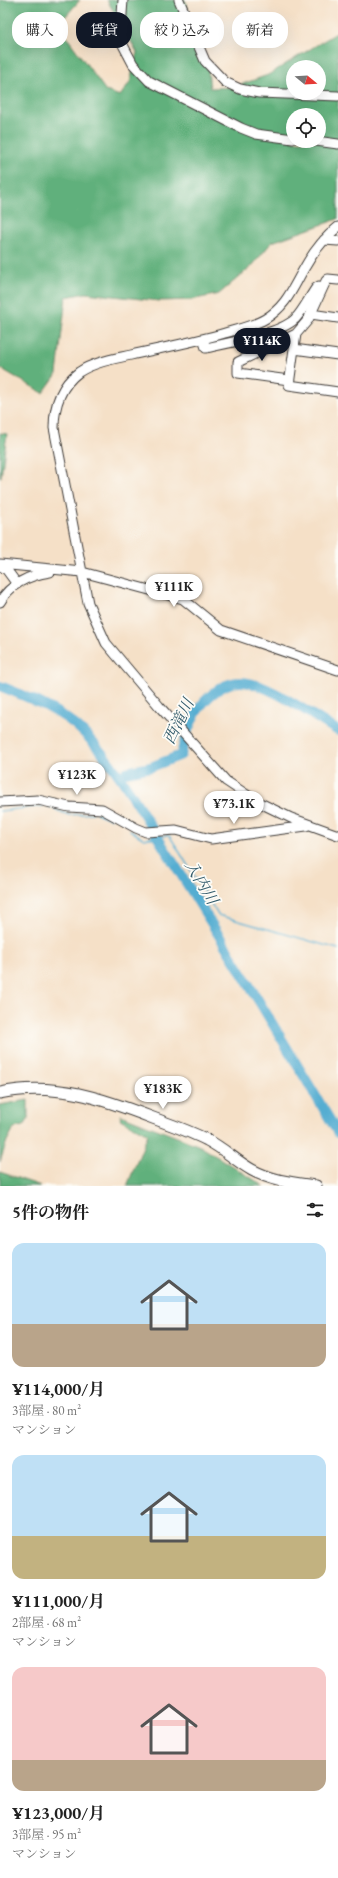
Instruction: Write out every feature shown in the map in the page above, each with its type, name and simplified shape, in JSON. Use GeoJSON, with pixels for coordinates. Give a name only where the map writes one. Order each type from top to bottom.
{"type":"FeatureCollection","features":[{"type":"Feature","properties":{"kind":"main road"},"geometry":{"type":"LineString","coordinates":[[0,1093],[26,1089],[45,1089],[95,1098],[207,1140],[252,1170],[269,1177],[280,1181],[316,1186]]}},
{"type":"Feature","properties":{"kind":"street"},"geometry":{"type":"LineString","coordinates":[[123,0],[121,28],[123,44],[133,64],[149,80],[241,128],[262,135],[286,138]]}},
{"type":"Feature","properties":{"kind":"street"},"geometry":{"type":"LineString","coordinates":[[179,0],[205,61],[225,82],[240,89],[259,93],[338,96]]}},
{"type":"Feature","properties":{"kind":"street"},"geometry":{"type":"LineString","coordinates":[[326,142],[338,144]]}},
{"type":"Feature","properties":{"kind":"street"},"geometry":{"type":"LineString","coordinates":[[338,227],[324,240],[309,260],[288,299],[275,312],[254,324],[203,339],[91,366],[73,377],[60,394],[54,415],[55,436],[88,603],[106,643],[188,740],[226,781],[256,801],[309,825],[338,835]]}},
{"type":"Feature","properties":{"kind":"street"},"geometry":{"type":"LineString","coordinates":[[324,240],[338,242]]}},
{"type":"Feature","properties":{"kind":"street"},"geometry":{"type":"LineString","coordinates":[[289,380],[238,373],[238,362],[296,334],[311,314],[328,279],[338,280]]}},
{"type":"Feature","properties":{"kind":"street"},"geometry":{"type":"LineString","coordinates":[[203,339],[206,348],[256,335],[286,325],[300,314],[316,288],[319,286],[323,287]]}},
{"type":"Feature","properties":{"kind":"street"},"geometry":{"type":"LineString","coordinates":[[311,314],[338,318]]}},
{"type":"Feature","properties":{"kind":"street"},"geometry":{"type":"LineString","coordinates":[[296,334],[289,385],[338,392]]}},
{"type":"Feature","properties":{"kind":"street"},"geometry":{"type":"LineString","coordinates":[[294,349],[338,355]]}},
{"type":"Feature","properties":{"kind":"street"},"geometry":{"type":"LineString","coordinates":[[0,565],[82,572],[183,599],[221,630],[338,670]]}},
{"type":"Feature","properties":{"kind":"street"},"geometry":{"type":"LineString","coordinates":[[0,565],[6,569],[17,584]]}},
{"type":"Feature","properties":{"kind":"street"},"geometry":{"type":"LineString","coordinates":[[0,602],[17,584],[33,576],[63,570]]}},
{"type":"Feature","properties":{"kind":"street"},"geometry":{"type":"LineString","coordinates":[[0,802],[38,800],[69,807],[102,809],[146,832],[176,830],[211,839],[292,826],[309,825]]}},
{"type":"Feature","properties":{"kind":"green space"},"geometry":{"type":"Polygon","coordinates":[[[0,0],[80,0],[68,14],[68,12],[12,12],[12,48],[68,48],[68,39],[106,91],[120,96],[130,82],[137,52],[132,43],[132,12],[114,12],[107,0],[185,0],[189,12],[140,12],[140,48],[201,48],[208,69],[210,88],[234,87],[268,75],[286,64],[286,100],[326,100],[326,60],[292,60],[338,32],[338,219],[272,242],[252,266],[219,294],[191,300],[159,301],[86,293],[66,297],[57,374],[43,393],[0,368],[0,0]]]}},
{"type":"Feature","properties":{"kind":"green space"},"geometry":{"type":"Polygon","coordinates":[[[0,433],[7,434],[1,477],[0,477],[0,433]]]}},
{"type":"Feature","properties":{"kind":"green space"},"geometry":{"type":"Polygon","coordinates":[[[28,1100],[28,1120],[24,1126],[14,1128],[7,1141],[0,1162],[0,1105],[28,1100]]]}},
{"type":"Feature","properties":{"kind":"green space"},"geometry":{"type":"Polygon","coordinates":[[[121,1115],[200,1146],[264,1186],[127,1186],[148,1134],[120,1119],[121,1115]]]}},
{"type":"Feature","properties":{"kind":"green space"},"geometry":{"type":"Polygon","coordinates":[[[0,1172],[41,1186],[0,1186],[0,1172]]]}},
{"type":"Feature","properties":{"kind":"waterway","name":"西滝川"},"geometry":{"type":"LineString","coordinates":[[126,772],[151,767],[181,755],[191,723],[199,708],[217,690],[228,684],[236,682],[251,683],[276,693],[338,731]]}},
{"type":"Feature","properties":{"kind":"waterway","name":"入内川"},"geometry":{"type":"LineString","coordinates":[[0,686],[56,711],[76,725],[108,761],[129,791],[212,923],[338,1133]]}},
{"type":"Feature","properties":{"kind":"waterway"},"geometry":{"type":"LineString","coordinates":[[0,811],[43,806]]}},
{"type":"Feature","properties":{"kind":"waterway"},"geometry":{"type":"LineString","coordinates":[[49,807],[69,815],[93,813]]}},
{"type":"Feature","properties":{"kind":"waterway"},"geometry":{"type":"LineString","coordinates":[[96,813],[111,819]]}},
{"type":"Feature","properties":{"kind":"waterway"},"geometry":{"type":"LineString","coordinates":[[130,830],[144,839],[168,835],[218,915],[338,949]]}}]}
